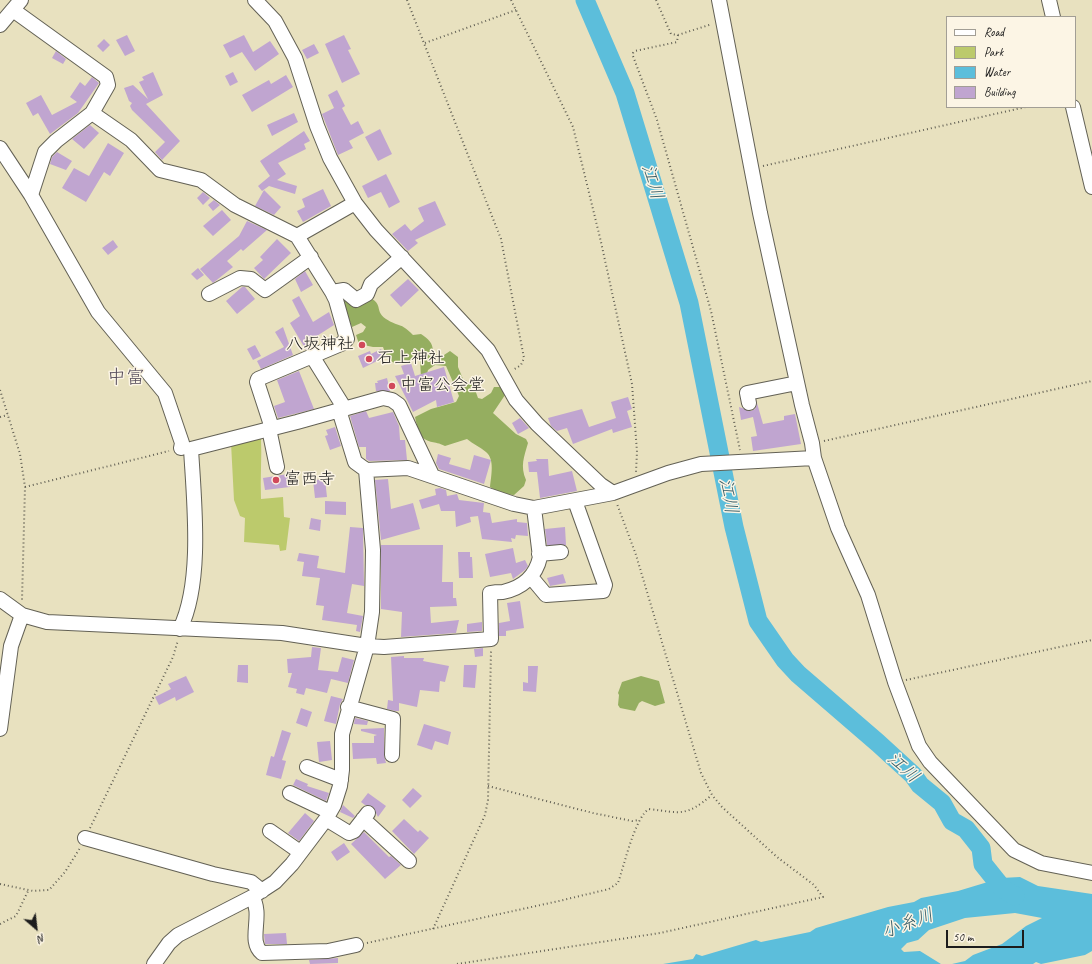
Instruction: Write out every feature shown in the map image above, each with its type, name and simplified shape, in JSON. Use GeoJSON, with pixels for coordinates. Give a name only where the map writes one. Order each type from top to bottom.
{"type":"FeatureCollection","features":[{"type":"Feature","properties":{"kind":"street"},"geometry":{"type":"LineString","coordinates":[[255,0],[275,21],[295,58],[317,126],[327,151],[355,203],[402,257],[488,350],[504,376],[516,400],[537,424],[601,485],[613,493]]}},
{"type":"Feature","properties":{"kind":"street"},"geometry":{"type":"LineString","coordinates":[[719,0],[752,168],[814,458],[838,528],[868,595],[895,682],[919,746],[930,762],[1014,850],[1041,863],[1092,873]]}},
{"type":"Feature","properties":{"kind":"street"},"geometry":{"type":"LineString","coordinates":[[1049,0],[1053,16]]}},
{"type":"Feature","properties":{"kind":"street"},"geometry":{"type":"LineString","coordinates":[[0,25],[17,5],[106,77],[108,85],[92,113],[56,140],[45,152],[31,195]]}},
{"type":"Feature","properties":{"kind":"street"},"geometry":{"type":"LineString","coordinates":[[1073,108],[1092,187]]}},
{"type":"Feature","properties":{"kind":"street"},"geometry":{"type":"LineString","coordinates":[[92,113],[131,140],[160,170],[201,180],[235,205],[297,236],[332,292],[336,300],[347,339],[341,344],[258,379],[257,382],[271,429],[277,467]]}},
{"type":"Feature","properties":{"kind":"street"},"geometry":{"type":"LineString","coordinates":[[0,148],[31,195],[98,312],[165,393],[182,442],[186,448],[194,504],[193,581],[186,616],[180,629]]}},
{"type":"Feature","properties":{"kind":"street"},"geometry":{"type":"LineString","coordinates":[[297,236],[355,203]]}},
{"type":"Feature","properties":{"kind":"street"},"geometry":{"type":"LineString","coordinates":[[332,292],[344,290],[354,299],[358,299],[367,294],[371,284],[402,257]]}},
{"type":"Feature","properties":{"kind":"street"},"geometry":{"type":"LineString","coordinates":[[209,294],[240,278],[251,280],[266,290],[310,258]]}},
{"type":"Feature","properties":{"kind":"street"},"geometry":{"type":"LineString","coordinates":[[312,356],[342,410],[355,462],[366,470],[408,468],[514,504],[534,508],[613,493],[634,484],[668,473],[712,462],[814,458]]}},
{"type":"Feature","properties":{"kind":"street"},"geometry":{"type":"LineString","coordinates":[[749,403],[747,393],[797,383]]}},
{"type":"Feature","properties":{"kind":"street"},"geometry":{"type":"LineString","coordinates":[[186,448],[271,429],[382,398],[392,400],[399,405],[432,475]]}},
{"type":"Feature","properties":{"kind":"street"},"geometry":{"type":"LineString","coordinates":[[154,964],[169,943],[178,935],[257,894],[283,873],[328,815],[341,780],[342,734],[348,707],[367,646],[372,612],[373,550],[370,498],[366,470]]}},
{"type":"Feature","properties":{"kind":"street"},"geometry":{"type":"LineString","coordinates":[[531,577],[546,595],[603,591],[605,585],[575,501]]}},
{"type":"Feature","properties":{"kind":"street"},"geometry":{"type":"LineString","coordinates":[[0,599],[22,615],[47,622],[282,633],[367,646],[384,647],[491,639],[490,593],[510,590],[524,583],[531,577],[538,563],[539,554],[534,508]]}},
{"type":"Feature","properties":{"kind":"street"},"geometry":{"type":"LineString","coordinates":[[539,554],[561,552]]}},
{"type":"Feature","properties":{"kind":"street"},"geometry":{"type":"LineString","coordinates":[[0,729],[11,646],[22,615]]}},
{"type":"Feature","properties":{"kind":"street"},"geometry":{"type":"LineString","coordinates":[[348,707],[393,719],[392,755]]}},
{"type":"Feature","properties":{"kind":"street"},"geometry":{"type":"LineString","coordinates":[[307,767],[341,780]]}},
{"type":"Feature","properties":{"kind":"street"},"geometry":{"type":"LineString","coordinates":[[290,793],[328,815],[349,833],[354,831],[366,816],[409,861]]}},
{"type":"Feature","properties":{"kind":"street"},"geometry":{"type":"LineString","coordinates":[[270,832],[300,852]]}},
{"type":"Feature","properties":{"kind":"street"},"geometry":{"type":"LineString","coordinates":[[85,838],[213,874],[251,882],[257,894],[255,940],[258,950],[262,953],[328,951],[356,945]]}},
{"type":"Feature","properties":{"kind":"path"},"geometry":{"type":"LineString","coordinates":[[407,0],[501,239],[524,358],[521,365],[504,376]]}},
{"type":"Feature","properties":{"kind":"path"},"geometry":{"type":"LineString","coordinates":[[511,0],[573,127],[601,242],[632,384],[637,452],[634,484]]}},
{"type":"Feature","properties":{"kind":"path"},"geometry":{"type":"LineString","coordinates":[[656,0],[671,34],[678,35],[723,21]]}},
{"type":"Feature","properties":{"kind":"path"},"geometry":{"type":"LineString","coordinates":[[425,44],[516,10]]}},
{"type":"Feature","properties":{"kind":"path"},"geometry":{"type":"LineString","coordinates":[[678,35],[677,42],[635,51],[633,56],[657,120],[711,311],[737,430],[737,461]]}},
{"type":"Feature","properties":{"kind":"path"},"geometry":{"type":"LineString","coordinates":[[752,168],[1022,108]]}},
{"type":"Feature","properties":{"kind":"path"},"geometry":{"type":"LineString","coordinates":[[812,443],[1092,381]]}},
{"type":"Feature","properties":{"kind":"path"},"geometry":{"type":"LineString","coordinates":[[0,390],[20,454],[25,486],[22,615]]}},
{"type":"Feature","properties":{"kind":"path"},"geometry":{"type":"LineString","coordinates":[[0,417],[8,415]]}},
{"type":"Feature","properties":{"kind":"path"},"geometry":{"type":"LineString","coordinates":[[25,486],[186,448]]}},
{"type":"Feature","properties":{"kind":"path"},"geometry":{"type":"LineString","coordinates":[[458,964],[660,934],[823,896],[814,885],[777,857],[722,807],[712,795],[701,772],[636,555],[613,493]]}},
{"type":"Feature","properties":{"kind":"path"},"geometry":{"type":"LineString","coordinates":[[0,884],[28,891],[39,892],[49,890],[58,882],[85,838],[173,657],[180,629]]}},
{"type":"Feature","properties":{"kind":"path"},"geometry":{"type":"LineString","coordinates":[[433,929],[485,815],[488,786],[491,639]]}},
{"type":"Feature","properties":{"kind":"path"},"geometry":{"type":"LineString","coordinates":[[895,682],[1092,640]]}},
{"type":"Feature","properties":{"kind":"path"},"geometry":{"type":"LineString","coordinates":[[488,786],[593,814],[632,821],[639,820]]}},
{"type":"Feature","properties":{"kind":"path"},"geometry":{"type":"LineString","coordinates":[[356,945],[559,901],[614,886],[618,883],[639,820],[649,809],[689,812],[712,795]]}},
{"type":"Feature","properties":{"kind":"path"},"geometry":{"type":"LineString","coordinates":[[0,924],[16,916],[28,891]]}},
{"type":"Feature","properties":{"kind":"green space"},"geometry":{"type":"Polygon","coordinates":[[[358,295],[367,297],[376,302],[382,316],[386,319],[402,326],[413,335],[421,334],[430,341],[433,352],[441,357],[450,351],[458,357],[458,367],[463,379],[473,384],[478,398],[482,399],[491,393],[494,387],[501,387],[505,395],[493,413],[516,434],[526,439],[528,443],[523,466],[526,480],[524,486],[514,495],[502,494],[490,487],[492,468],[491,459],[484,450],[467,439],[445,446],[426,440],[419,435],[415,417],[431,409],[456,402],[459,396],[446,366],[435,365],[428,370],[426,377],[421,378],[420,359],[415,357],[410,361],[404,360],[400,363],[394,363],[387,358],[383,347],[373,347],[359,344],[356,335],[363,332],[366,327],[361,323],[352,327],[340,296],[358,295]]]}},
{"type":"Feature","properties":{"kind":"green space"},"geometry":{"type":"Polygon","coordinates":[[[261,437],[261,499],[283,497],[284,517],[290,518],[286,550],[280,551],[279,545],[244,542],[245,518],[240,516],[234,500],[231,443],[261,437]]]}},
{"type":"Feature","properties":{"kind":"green space"},"geometry":{"type":"Polygon","coordinates":[[[641,676],[659,681],[665,703],[655,706],[642,701],[639,703],[635,711],[620,708],[618,705],[618,693],[622,682],[641,676]]]}},
{"type":"Feature","properties":{"kind":"water","name":"小糸川"},"geometry":{"type":"Polygon","coordinates":[[[1020,877],[1038,886],[1092,894],[1092,951],[1085,955],[1041,964],[1036,962],[1033,964],[952,964],[965,961],[973,955],[1002,944],[1026,926],[1042,918],[1015,913],[965,918],[929,930],[918,940],[907,943],[901,949],[904,952],[920,951],[941,964],[663,964],[693,959],[696,954],[702,956],[756,940],[761,942],[810,932],[816,928],[888,907],[914,902],[921,898],[958,891],[1001,878],[1020,877]]]}},
{"type":"Feature","properties":{"kind":"building"},"geometry":{"type":"Polygon","coordinates":[[[127,35],[135,51],[125,56],[116,40],[127,35]]]}},
{"type":"Feature","properties":{"kind":"building"},"geometry":{"type":"Polygon","coordinates":[[[244,35],[253,52],[270,41],[279,54],[255,71],[242,52],[230,58],[223,45],[244,35]]]}},
{"type":"Feature","properties":{"kind":"building"},"geometry":{"type":"Polygon","coordinates":[[[344,35],[351,49],[348,50],[360,74],[342,83],[325,44],[344,35]]]}},
{"type":"Feature","properties":{"kind":"building"},"geometry":{"type":"Polygon","coordinates":[[[104,39],[110,45],[103,52],[97,46],[104,39]]]}},
{"type":"Feature","properties":{"kind":"building"},"geometry":{"type":"Polygon","coordinates":[[[314,44],[319,53],[307,59],[302,50],[314,44]]]}},
{"type":"Feature","properties":{"kind":"building"},"geometry":{"type":"Polygon","coordinates":[[[56,51],[66,59],[63,64],[52,58],[56,51]]]}},
{"type":"Feature","properties":{"kind":"building"},"geometry":{"type":"Polygon","coordinates":[[[153,72],[163,95],[146,104],[180,141],[162,160],[155,152],[165,142],[132,110],[130,106],[132,103],[129,101],[124,88],[133,85],[148,99],[139,82],[144,80],[142,77],[153,72]]]}},
{"type":"Feature","properties":{"kind":"building"},"geometry":{"type":"Polygon","coordinates":[[[233,72],[238,82],[230,86],[225,76],[233,72]]]}},
{"type":"Feature","properties":{"kind":"building"},"geometry":{"type":"Polygon","coordinates":[[[286,75],[293,87],[252,112],[242,95],[269,80],[271,84],[286,75]]]}},
{"type":"Feature","properties":{"kind":"building"},"geometry":{"type":"Polygon","coordinates":[[[92,77],[99,83],[78,113],[50,134],[38,113],[33,116],[26,103],[41,95],[52,115],[77,102],[70,97],[80,82],[85,86],[92,77]]]}},
{"type":"Feature","properties":{"kind":"building"},"geometry":{"type":"Polygon","coordinates":[[[337,90],[345,106],[342,108],[351,125],[358,121],[364,133],[349,141],[353,148],[338,155],[322,114],[334,108],[328,95],[337,90]]]}},
{"type":"Feature","properties":{"kind":"building"},"geometry":{"type":"Polygon","coordinates":[[[294,113],[298,122],[272,136],[267,125],[294,113]]]}},
{"type":"Feature","properties":{"kind":"building"},"geometry":{"type":"Polygon","coordinates":[[[90,125],[99,133],[84,149],[72,139],[90,125]]]}},
{"type":"Feature","properties":{"kind":"building"},"geometry":{"type":"Polygon","coordinates":[[[380,129],[392,154],[378,161],[365,137],[380,129]]]}},
{"type":"Feature","properties":{"kind":"building"},"geometry":{"type":"Polygon","coordinates":[[[304,131],[310,141],[304,144],[306,149],[278,163],[286,174],[277,180],[297,186],[295,194],[269,186],[262,191],[258,186],[270,176],[260,161],[304,131]]]}},
{"type":"Feature","properties":{"kind":"building"},"geometry":{"type":"Polygon","coordinates":[[[108,143],[124,153],[110,176],[104,172],[86,202],[62,188],[74,168],[89,176],[108,143]]]}},
{"type":"Feature","properties":{"kind":"building"},"geometry":{"type":"Polygon","coordinates":[[[57,152],[72,161],[66,170],[50,164],[52,157],[57,152]]]}},
{"type":"Feature","properties":{"kind":"building"},"geometry":{"type":"Polygon","coordinates":[[[386,174],[400,202],[389,208],[381,192],[368,198],[362,186],[386,174]]]}},
{"type":"Feature","properties":{"kind":"building"},"geometry":{"type":"Polygon","coordinates":[[[323,189],[331,206],[303,222],[297,211],[305,207],[302,199],[323,189]]]}},
{"type":"Feature","properties":{"kind":"building"},"geometry":{"type":"Polygon","coordinates":[[[264,190],[281,207],[274,215],[255,206],[264,190]]]}},
{"type":"Feature","properties":{"kind":"building"},"geometry":{"type":"Polygon","coordinates":[[[203,192],[210,198],[203,205],[197,198],[203,192]]]}},
{"type":"Feature","properties":{"kind":"building"},"geometry":{"type":"Polygon","coordinates":[[[214,200],[220,205],[213,211],[208,205],[214,200]]]}},
{"type":"Feature","properties":{"kind":"building"},"geometry":{"type":"Polygon","coordinates":[[[435,201],[446,225],[415,240],[418,243],[408,251],[392,234],[405,224],[411,231],[424,221],[418,208],[435,201]]]}},
{"type":"Feature","properties":{"kind":"building"},"geometry":{"type":"Polygon","coordinates":[[[222,210],[231,220],[213,236],[203,226],[222,210]]]}},
{"type":"Feature","properties":{"kind":"building"},"geometry":{"type":"Polygon","coordinates":[[[247,221],[267,230],[243,251],[241,249],[227,261],[233,267],[213,283],[200,269],[239,236],[247,221]]]}},
{"type":"Feature","properties":{"kind":"building"},"geometry":{"type":"Polygon","coordinates":[[[277,239],[291,253],[264,279],[254,268],[263,260],[260,257],[277,239]]]}},
{"type":"Feature","properties":{"kind":"building"},"geometry":{"type":"Polygon","coordinates":[[[113,240],[118,247],[108,255],[102,248],[113,240]]]}},
{"type":"Feature","properties":{"kind":"building"},"geometry":{"type":"Polygon","coordinates":[[[198,268],[204,275],[197,280],[191,274],[198,268]]]}},
{"type":"Feature","properties":{"kind":"building"},"geometry":{"type":"Polygon","coordinates":[[[305,271],[313,285],[301,292],[295,279],[305,271]]]}},
{"type":"Feature","properties":{"kind":"building"},"geometry":{"type":"Polygon","coordinates":[[[408,279],[419,290],[401,307],[390,295],[408,279]]]}},
{"type":"Feature","properties":{"kind":"building"},"geometry":{"type":"Polygon","coordinates":[[[242,287],[245,287],[255,299],[237,314],[226,301],[242,287]]]}},
{"type":"Feature","properties":{"kind":"building"},"geometry":{"type":"Polygon","coordinates":[[[299,296],[313,322],[329,312],[334,325],[309,341],[313,347],[306,350],[290,323],[300,316],[292,300],[299,296]]]}},
{"type":"Feature","properties":{"kind":"building"},"geometry":{"type":"Polygon","coordinates":[[[283,327],[293,355],[261,369],[257,361],[284,347],[275,332],[283,327]]]}},
{"type":"Feature","properties":{"kind":"building"},"geometry":{"type":"Polygon","coordinates":[[[255,345],[261,356],[253,360],[247,349],[255,345]]]}},
{"type":"Feature","properties":{"kind":"building","name":"石上神社"},"geometry":{"type":"Polygon","coordinates":[[[381,349],[385,357],[363,368],[358,356],[370,351],[371,354],[381,349]]]}},
{"type":"Feature","properties":{"kind":"building"},"geometry":{"type":"Polygon","coordinates":[[[411,363],[415,376],[444,367],[454,402],[437,407],[436,400],[413,412],[395,376],[404,374],[401,366],[411,363]]]}},
{"type":"Feature","properties":{"kind":"building"},"geometry":{"type":"Polygon","coordinates":[[[299,371],[314,409],[278,418],[274,406],[285,402],[277,380],[299,371]]]}},
{"type":"Feature","properties":{"kind":"building"},"geometry":{"type":"Polygon","coordinates":[[[387,378],[390,391],[376,391],[375,383],[387,378]]]}},
{"type":"Feature","properties":{"kind":"building"},"geometry":{"type":"Polygon","coordinates":[[[628,397],[632,409],[627,411],[632,427],[613,433],[612,429],[573,444],[567,428],[557,431],[551,426],[548,418],[582,409],[589,427],[616,418],[611,402],[628,397]]]}},
{"type":"Feature","properties":{"kind":"building"},"geometry":{"type":"Polygon","coordinates":[[[757,403],[763,424],[784,420],[784,416],[795,414],[801,444],[753,451],[751,437],[757,436],[753,417],[741,420],[739,407],[751,411],[755,409],[757,403]]]}},
{"type":"Feature","properties":{"kind":"building"},"geometry":{"type":"Polygon","coordinates":[[[366,411],[369,418],[393,412],[399,426],[400,440],[405,440],[407,460],[369,461],[366,459],[366,447],[359,447],[350,416],[366,411]]]}},
{"type":"Feature","properties":{"kind":"building"},"geometry":{"type":"Polygon","coordinates":[[[520,418],[529,428],[518,434],[512,423],[520,418]]]}},
{"type":"Feature","properties":{"kind":"building"},"geometry":{"type":"Polygon","coordinates":[[[335,427],[341,446],[330,450],[325,436],[328,435],[326,430],[335,427]]]}},
{"type":"Feature","properties":{"kind":"building"},"geometry":{"type":"Polygon","coordinates":[[[438,454],[451,458],[449,464],[470,470],[474,455],[491,460],[484,484],[439,469],[436,463],[438,454]]]}},
{"type":"Feature","properties":{"kind":"building"},"geometry":{"type":"Polygon","coordinates":[[[536,459],[548,459],[549,476],[572,471],[577,491],[540,498],[537,472],[529,472],[528,462],[537,461],[536,459]]]}},
{"type":"Feature","properties":{"kind":"building","name":"富西寺"},"geometry":{"type":"Polygon","coordinates":[[[288,474],[290,487],[265,490],[263,478],[288,474]]]}},
{"type":"Feature","properties":{"kind":"building"},"geometry":{"type":"Polygon","coordinates":[[[325,479],[327,497],[315,498],[313,480],[325,479]]]}},
{"type":"Feature","properties":{"kind":"building"},"geometry":{"type":"Polygon","coordinates":[[[388,479],[391,509],[413,503],[420,529],[381,540],[375,480],[388,479]]]}},
{"type":"Feature","properties":{"kind":"building"},"geometry":{"type":"Polygon","coordinates":[[[440,488],[446,490],[447,496],[457,494],[459,500],[484,503],[483,512],[490,513],[492,523],[517,519],[517,522],[527,523],[528,536],[516,535],[515,539],[511,538],[512,542],[482,539],[478,516],[470,517],[471,522],[456,527],[455,511],[441,511],[439,504],[422,509],[419,500],[436,495],[435,489],[440,488]]]}},
{"type":"Feature","properties":{"kind":"building"},"geometry":{"type":"Polygon","coordinates":[[[325,501],[346,502],[346,515],[325,514],[325,501]]]}},
{"type":"Feature","properties":{"kind":"building"},"geometry":{"type":"Polygon","coordinates":[[[311,518],[321,520],[320,531],[309,529],[311,518]]]}},
{"type":"Feature","properties":{"kind":"building"},"geometry":{"type":"Polygon","coordinates":[[[350,527],[363,528],[364,586],[352,584],[347,613],[363,616],[360,632],[356,631],[357,625],[322,620],[324,606],[316,605],[320,578],[302,576],[304,562],[297,561],[299,553],[319,556],[317,568],[345,573],[350,527]]]}},
{"type":"Feature","properties":{"kind":"building"},"geometry":{"type":"Polygon","coordinates":[[[565,527],[566,545],[547,545],[545,529],[565,527]]]}},
{"type":"Feature","properties":{"kind":"building"},"geometry":{"type":"Polygon","coordinates":[[[381,545],[443,545],[442,582],[453,582],[453,598],[456,598],[457,606],[430,607],[431,623],[459,620],[456,633],[401,637],[402,612],[381,609],[381,545]]]}},
{"type":"Feature","properties":{"kind":"building"},"geometry":{"type":"Polygon","coordinates":[[[513,548],[516,563],[525,560],[528,566],[525,570],[513,579],[511,573],[490,577],[485,554],[513,548]]]}},
{"type":"Feature","properties":{"kind":"building"},"geometry":{"type":"Polygon","coordinates":[[[458,552],[470,552],[470,557],[472,557],[473,578],[459,578],[458,552]]]}},
{"type":"Feature","properties":{"kind":"building"},"geometry":{"type":"Polygon","coordinates":[[[563,574],[566,583],[550,586],[547,578],[563,574]]]}},
{"type":"Feature","properties":{"kind":"building"},"geometry":{"type":"Polygon","coordinates":[[[520,601],[524,628],[506,631],[506,636],[499,636],[499,623],[510,621],[507,603],[520,601]]]}},
{"type":"Feature","properties":{"kind":"building"},"geometry":{"type":"Polygon","coordinates":[[[482,622],[482,631],[467,632],[467,624],[482,622]]]}},
{"type":"Feature","properties":{"kind":"building"},"geometry":{"type":"Polygon","coordinates":[[[312,647],[321,648],[318,670],[338,672],[342,657],[354,660],[348,683],[331,679],[327,693],[306,688],[304,695],[296,693],[297,689],[288,687],[292,673],[288,673],[287,659],[311,657],[312,647]]]}},
{"type":"Feature","properties":{"kind":"building"},"geometry":{"type":"Polygon","coordinates":[[[483,648],[483,656],[475,657],[474,649],[483,648]]]}},
{"type":"Feature","properties":{"kind":"building"},"geometry":{"type":"Polygon","coordinates":[[[404,656],[404,658],[424,658],[423,661],[449,666],[445,682],[440,681],[439,692],[420,690],[417,707],[399,703],[399,711],[395,711],[387,709],[388,700],[393,701],[391,657],[404,656]]]}},
{"type":"Feature","properties":{"kind":"building"},"geometry":{"type":"Polygon","coordinates":[[[238,665],[248,665],[248,683],[237,682],[238,665]]]}},
{"type":"Feature","properties":{"kind":"building"},"geometry":{"type":"Polygon","coordinates":[[[464,665],[477,665],[475,688],[463,687],[464,665]]]}},
{"type":"Feature","properties":{"kind":"building"},"geometry":{"type":"Polygon","coordinates":[[[528,666],[538,666],[536,692],[523,691],[523,682],[528,683],[528,666]]]}},
{"type":"Feature","properties":{"kind":"building"},"geometry":{"type":"Polygon","coordinates":[[[186,676],[194,692],[176,701],[175,697],[159,705],[155,697],[171,689],[168,684],[186,676]]]}},
{"type":"Feature","properties":{"kind":"building"},"geometry":{"type":"Polygon","coordinates":[[[331,696],[343,699],[340,704],[336,724],[324,721],[331,696]]]}},
{"type":"Feature","properties":{"kind":"building"},"geometry":{"type":"Polygon","coordinates":[[[301,708],[312,712],[307,727],[296,723],[301,708]]]}},
{"type":"Feature","properties":{"kind":"building"},"geometry":{"type":"Polygon","coordinates":[[[355,718],[368,721],[367,725],[354,724],[355,718]]]}},
{"type":"Feature","properties":{"kind":"building"},"geometry":{"type":"Polygon","coordinates":[[[424,724],[451,732],[448,745],[435,741],[432,750],[417,745],[424,724]]]}},
{"type":"Feature","properties":{"kind":"building"},"geometry":{"type":"Polygon","coordinates":[[[384,728],[384,755],[386,763],[377,764],[376,758],[353,759],[352,743],[374,743],[374,736],[377,735],[361,731],[361,729],[384,728]]]}},
{"type":"Feature","properties":{"kind":"building"},"geometry":{"type":"Polygon","coordinates":[[[282,730],[291,733],[282,760],[286,761],[281,779],[266,775],[271,756],[274,757],[282,730]]]}},
{"type":"Feature","properties":{"kind":"building"},"geometry":{"type":"Polygon","coordinates":[[[330,741],[332,760],[319,762],[317,742],[330,741]]]}},
{"type":"Feature","properties":{"kind":"building"},"geometry":{"type":"Polygon","coordinates":[[[296,779],[308,784],[307,786],[329,793],[326,801],[293,785],[296,779]]]}},
{"type":"Feature","properties":{"kind":"building"},"geometry":{"type":"Polygon","coordinates":[[[413,788],[422,796],[410,808],[402,800],[413,788]]]}},
{"type":"Feature","properties":{"kind":"building"},"geometry":{"type":"Polygon","coordinates":[[[368,793],[386,806],[378,817],[373,807],[365,805],[361,802],[368,793]]]}},
{"type":"Feature","properties":{"kind":"building"},"geometry":{"type":"Polygon","coordinates":[[[343,805],[355,816],[353,818],[340,812],[343,805]]]}},
{"type":"Feature","properties":{"kind":"building"},"geometry":{"type":"Polygon","coordinates":[[[305,813],[314,821],[299,841],[288,833],[305,813]]]}},
{"type":"Feature","properties":{"kind":"building"},"geometry":{"type":"Polygon","coordinates":[[[404,819],[418,832],[420,830],[429,838],[414,854],[392,831],[404,819]]]}},
{"type":"Feature","properties":{"kind":"building"},"geometry":{"type":"Polygon","coordinates":[[[364,832],[389,857],[391,856],[401,865],[385,879],[351,844],[364,832]]]}},
{"type":"Feature","properties":{"kind":"building"},"geometry":{"type":"Polygon","coordinates":[[[344,843],[350,852],[337,861],[331,852],[344,843]]]}},
{"type":"Feature","properties":{"kind":"building"},"geometry":{"type":"Polygon","coordinates":[[[286,933],[287,944],[265,944],[264,934],[286,933]]]}},
{"type":"Feature","properties":{"kind":"building"},"geometry":{"type":"Polygon","coordinates":[[[338,958],[338,963],[310,964],[309,960],[338,958]]]}},
{"type":"Feature","properties":{"kind":"waterway","name":"江川"},"geometry":{"type":"LineString","coordinates":[[585,0],[625,93],[689,303],[734,527],[758,621],[785,660],[798,674],[878,743],[913,775],[920,785],[942,803],[952,821],[966,829],[981,848],[983,864],[1003,889],[1015,896]]}},
{"type":"Feature","properties":{"kind":"place","name":"八坂神社"},"geometry":{"type":"Point","coordinates":[362,345]}},
{"type":"Feature","properties":{"kind":"place","name":"石上神社"},"geometry":{"type":"Point","coordinates":[369,359]}},
{"type":"Feature","properties":{"kind":"place","name":"中富公会堂"},"geometry":{"type":"Point","coordinates":[392,386]}},
{"type":"Feature","properties":{"kind":"place","name":"富西寺"},"geometry":{"type":"Point","coordinates":[276,480]}},
{"type":"Feature","properties":{"kind":"district","name":"中富"},"geometry":{"type":"Point","coordinates":[126,378]}}]}
